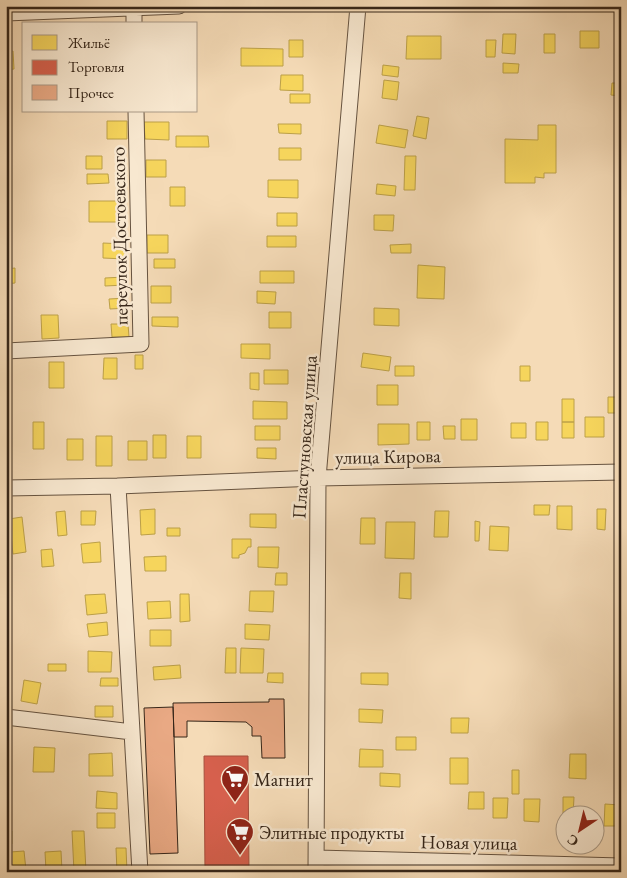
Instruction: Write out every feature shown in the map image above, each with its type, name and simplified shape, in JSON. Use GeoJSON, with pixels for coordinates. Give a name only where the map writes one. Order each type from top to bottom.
{"type":"FeatureCollection","features":[{"type":"Feature","properties":{"kind":"street"},"geometry":{"type":"LineString","coordinates":[[6,13],[179,6]]}},
{"type":"Feature","properties":{"kind":"street","name":"Пластуновская улица"},"geometry":{"type":"LineString","coordinates":[[316,865],[318,478],[358,6]]}},
{"type":"Feature","properties":{"kind":"street"},"geometry":{"type":"LineString","coordinates":[[134,7],[134,22]]}},
{"type":"Feature","properties":{"kind":"street","name":"переулок Достоевского"},"geometry":{"type":"LineString","coordinates":[[6,351],[141,344],[136,112]]}},
{"type":"Feature","properties":{"kind":"street","name":"улица Кирова"},"geometry":{"type":"LineString","coordinates":[[6,488],[118,486],[318,478],[621,472]]}},
{"type":"Feature","properties":{"kind":"street"},"geometry":{"type":"LineString","coordinates":[[118,486],[140,872]]}},
{"type":"Feature","properties":{"kind":"street"},"geometry":{"type":"LineString","coordinates":[[6,717],[132,732]]}},
{"type":"Feature","properties":{"kind":"street","name":"Новая улица"},"geometry":{"type":"LineString","coordinates":[[316,865],[621,866]]}},
{"type":"Feature","properties":{"kind":"building: Жильё"},"geometry":{"type":"Polygon","coordinates":[[[580,31],[599,31],[599,48],[580,48],[580,31]]]}},
{"type":"Feature","properties":{"kind":"building: Жильё"},"geometry":{"type":"Polygon","coordinates":[[[503,34],[516,34],[515,54],[502,53],[503,34]]]}},
{"type":"Feature","properties":{"kind":"building: Жильё"},"geometry":{"type":"Polygon","coordinates":[[[544,34],[555,34],[555,53],[544,53],[544,34]]]}},
{"type":"Feature","properties":{"kind":"building: Жильё"},"geometry":{"type":"Polygon","coordinates":[[[407,36],[441,36],[441,59],[406,59],[407,36]]]}},
{"type":"Feature","properties":{"kind":"building: Жильё"},"geometry":{"type":"Polygon","coordinates":[[[289,40],[303,40],[303,57],[289,57],[289,40]]]}},
{"type":"Feature","properties":{"kind":"building: Жильё"},"geometry":{"type":"Polygon","coordinates":[[[486,40],[496,40],[495,57],[486,57],[486,40]]]}},
{"type":"Feature","properties":{"kind":"building: Жильё"},"geometry":{"type":"Polygon","coordinates":[[[241,48],[283,49],[283,66],[241,66],[241,48]]]}},
{"type":"Feature","properties":{"kind":"building: Жильё"},"geometry":{"type":"Polygon","coordinates":[[[13,51],[14,69],[6,70],[6,52],[13,51]]]}},
{"type":"Feature","properties":{"kind":"building: Жильё"},"geometry":{"type":"Polygon","coordinates":[[[503,63],[519,64],[518,73],[503,73],[503,63]]]}},
{"type":"Feature","properties":{"kind":"building: Жильё"},"geometry":{"type":"Polygon","coordinates":[[[383,65],[399,67],[398,77],[382,75],[383,65]]]}},
{"type":"Feature","properties":{"kind":"building: Жильё"},"geometry":{"type":"Polygon","coordinates":[[[281,75],[303,75],[303,91],[280,90],[281,75]]]}},
{"type":"Feature","properties":{"kind":"building: Жильё"},"geometry":{"type":"Polygon","coordinates":[[[384,80],[399,82],[397,100],[382,98],[384,80]]]}},
{"type":"Feature","properties":{"kind":"building: Жильё"},"geometry":{"type":"Polygon","coordinates":[[[612,83],[621,83],[621,96],[611,95],[612,83]]]}},
{"type":"Feature","properties":{"kind":"building: Жильё"},"geometry":{"type":"Polygon","coordinates":[[[290,94],[310,94],[310,103],[290,103],[290,94]]]}},
{"type":"Feature","properties":{"kind":"building: Жильё"},"geometry":{"type":"Polygon","coordinates":[[[417,116],[429,118],[426,139],[413,136],[417,116]]]}},
{"type":"Feature","properties":{"kind":"building: Жильё"},"geometry":{"type":"Polygon","coordinates":[[[107,121],[127,121],[127,139],[107,139],[107,121]]]}},
{"type":"Feature","properties":{"kind":"building: Жильё"},"geometry":{"type":"Polygon","coordinates":[[[144,122],[169,122],[169,140],[145,139],[144,122]]]}},
{"type":"Feature","properties":{"kind":"building: Жильё"},"geometry":{"type":"Polygon","coordinates":[[[278,124],[301,124],[301,134],[279,133],[278,124]]]}},
{"type":"Feature","properties":{"kind":"building: Жильё"},"geometry":{"type":"Polygon","coordinates":[[[379,125],[408,130],[405,148],[376,143],[379,125]]]}},
{"type":"Feature","properties":{"kind":"building: Жильё"},"geometry":{"type":"Polygon","coordinates":[[[538,125],[556,125],[556,173],[544,173],[544,178],[535,177],[535,183],[505,183],[505,139],[538,140],[538,125]]]}},
{"type":"Feature","properties":{"kind":"building: Жильё"},"geometry":{"type":"Polygon","coordinates":[[[176,136],[208,136],[209,147],[176,147],[176,136]]]}},
{"type":"Feature","properties":{"kind":"building: Жильё"},"geometry":{"type":"Polygon","coordinates":[[[279,148],[301,148],[301,160],[279,160],[279,148]]]}},
{"type":"Feature","properties":{"kind":"building: Жильё"},"geometry":{"type":"Polygon","coordinates":[[[86,156],[102,156],[102,169],[86,169],[86,156]]]}},
{"type":"Feature","properties":{"kind":"building: Жильё"},"geometry":{"type":"Polygon","coordinates":[[[405,156],[416,156],[415,190],[404,190],[405,156]]]}},
{"type":"Feature","properties":{"kind":"building: Жильё"},"geometry":{"type":"Polygon","coordinates":[[[146,160],[166,160],[166,177],[146,177],[146,160]]]}},
{"type":"Feature","properties":{"kind":"building: Жильё"},"geometry":{"type":"Polygon","coordinates":[[[87,174],[108,174],[109,183],[87,184],[87,174]]]}},
{"type":"Feature","properties":{"kind":"building: Жильё"},"geometry":{"type":"Polygon","coordinates":[[[268,180],[298,180],[298,198],[268,197],[268,180]]]}},
{"type":"Feature","properties":{"kind":"building: Жильё"},"geometry":{"type":"Polygon","coordinates":[[[377,184],[396,186],[395,196],[376,194],[377,184]]]}},
{"type":"Feature","properties":{"kind":"building: Жильё"},"geometry":{"type":"Polygon","coordinates":[[[170,187],[185,187],[185,206],[170,206],[170,187]]]}},
{"type":"Feature","properties":{"kind":"building: Жильё"},"geometry":{"type":"Polygon","coordinates":[[[89,201],[122,201],[123,222],[89,222],[89,201]]]}},
{"type":"Feature","properties":{"kind":"building: Жильё"},"geometry":{"type":"Polygon","coordinates":[[[277,213],[297,213],[297,226],[277,226],[277,213]]]}},
{"type":"Feature","properties":{"kind":"building: Жильё"},"geometry":{"type":"Polygon","coordinates":[[[374,215],[394,215],[393,231],[374,230],[374,215]]]}},
{"type":"Feature","properties":{"kind":"building: Жильё"},"geometry":{"type":"Polygon","coordinates":[[[147,235],[168,235],[168,253],[147,253],[147,235]]]}},
{"type":"Feature","properties":{"kind":"building: Жильё"},"geometry":{"type":"Polygon","coordinates":[[[267,236],[296,236],[296,247],[267,247],[267,236]]]}},
{"type":"Feature","properties":{"kind":"building: Жильё"},"geometry":{"type":"Polygon","coordinates":[[[103,243],[125,244],[125,259],[103,258],[103,243]]]}},
{"type":"Feature","properties":{"kind":"building: Жильё"},"geometry":{"type":"Polygon","coordinates":[[[411,244],[411,253],[391,253],[390,245],[411,244]]]}},
{"type":"Feature","properties":{"kind":"building: Жильё"},"geometry":{"type":"Polygon","coordinates":[[[154,259],[175,259],[175,268],[154,268],[154,259]]]}},
{"type":"Feature","properties":{"kind":"building: Жильё"},"geometry":{"type":"Polygon","coordinates":[[[418,265],[445,267],[444,299],[417,298],[418,265]]]}},
{"type":"Feature","properties":{"kind":"building: Жильё"},"geometry":{"type":"Polygon","coordinates":[[[15,268],[15,283],[6,284],[6,269],[15,268]]]}},
{"type":"Feature","properties":{"kind":"building: Жильё"},"geometry":{"type":"Polygon","coordinates":[[[260,271],[294,271],[294,283],[260,283],[260,271]]]}},
{"type":"Feature","properties":{"kind":"building: Жильё"},"geometry":{"type":"Polygon","coordinates":[[[124,277],[125,285],[105,286],[105,278],[124,277]]]}},
{"type":"Feature","properties":{"kind":"building: Жильё"},"geometry":{"type":"Polygon","coordinates":[[[151,286],[171,286],[171,303],[151,303],[151,286]]]}},
{"type":"Feature","properties":{"kind":"building: Жильё"},"geometry":{"type":"Polygon","coordinates":[[[257,291],[276,292],[275,304],[257,303],[257,291]]]}},
{"type":"Feature","properties":{"kind":"building: Жильё"},"geometry":{"type":"Polygon","coordinates":[[[126,298],[127,308],[110,309],[109,299],[126,298]]]}},
{"type":"Feature","properties":{"kind":"building: Жильё"},"geometry":{"type":"Polygon","coordinates":[[[374,308],[399,309],[399,326],[374,325],[374,308]]]}},
{"type":"Feature","properties":{"kind":"building: Жильё"},"geometry":{"type":"Polygon","coordinates":[[[269,312],[291,312],[291,328],[269,328],[269,312]]]}},
{"type":"Feature","properties":{"kind":"building: Жильё"},"geometry":{"type":"Polygon","coordinates":[[[41,315],[58,315],[59,338],[42,339],[41,315]]]}},
{"type":"Feature","properties":{"kind":"building: Жильё"},"geometry":{"type":"Polygon","coordinates":[[[152,317],[178,317],[178,327],[152,326],[152,317]]]}},
{"type":"Feature","properties":{"kind":"building: Жильё"},"geometry":{"type":"Polygon","coordinates":[[[111,324],[128,324],[129,337],[112,337],[111,324]]]}},
{"type":"Feature","properties":{"kind":"building: Жильё"},"geometry":{"type":"Polygon","coordinates":[[[241,344],[270,344],[270,359],[241,358],[241,344]]]}},
{"type":"Feature","properties":{"kind":"building: Жильё"},"geometry":{"type":"Polygon","coordinates":[[[363,353],[391,357],[389,371],[361,367],[363,353]]]}},
{"type":"Feature","properties":{"kind":"building: Жильё"},"geometry":{"type":"Polygon","coordinates":[[[135,355],[143,355],[143,369],[135,369],[135,355]]]}},
{"type":"Feature","properties":{"kind":"building: Жильё"},"geometry":{"type":"Polygon","coordinates":[[[104,358],[117,358],[117,379],[103,379],[104,358]]]}},
{"type":"Feature","properties":{"kind":"building: Жильё"},"geometry":{"type":"Polygon","coordinates":[[[49,362],[64,362],[64,388],[49,388],[49,362]]]}},
{"type":"Feature","properties":{"kind":"building: Жильё"},"geometry":{"type":"Polygon","coordinates":[[[395,366],[414,366],[414,376],[395,376],[395,366]]]}},
{"type":"Feature","properties":{"kind":"building: Жильё"},"geometry":{"type":"Polygon","coordinates":[[[520,366],[530,366],[530,381],[520,381],[520,366]]]}},
{"type":"Feature","properties":{"kind":"building: Жильё"},"geometry":{"type":"Polygon","coordinates":[[[264,370],[288,370],[288,384],[264,384],[264,370]]]}},
{"type":"Feature","properties":{"kind":"building: Жильё"},"geometry":{"type":"Polygon","coordinates":[[[250,373],[259,373],[259,390],[250,389],[250,373]]]}},
{"type":"Feature","properties":{"kind":"building: Жильё"},"geometry":{"type":"Polygon","coordinates":[[[377,385],[398,385],[398,405],[377,405],[377,385]]]}},
{"type":"Feature","properties":{"kind":"building: Жильё"},"geometry":{"type":"Polygon","coordinates":[[[608,397],[617,397],[617,413],[608,413],[608,397]]]}},
{"type":"Feature","properties":{"kind":"building: Жильё"},"geometry":{"type":"Polygon","coordinates":[[[562,399],[574,399],[574,422],[562,422],[562,399]]]}},
{"type":"Feature","properties":{"kind":"building: Жильё"},"geometry":{"type":"Polygon","coordinates":[[[253,401],[287,402],[287,419],[253,419],[253,401]]]}},
{"type":"Feature","properties":{"kind":"building: Жильё"},"geometry":{"type":"Polygon","coordinates":[[[585,417],[604,417],[604,437],[585,437],[585,417]]]}},
{"type":"Feature","properties":{"kind":"building: Жильё"},"geometry":{"type":"Polygon","coordinates":[[[461,419],[477,419],[477,440],[461,440],[461,419]]]}},
{"type":"Feature","properties":{"kind":"building: Жильё"},"geometry":{"type":"Polygon","coordinates":[[[33,422],[44,422],[44,449],[33,449],[33,422]]]}},
{"type":"Feature","properties":{"kind":"building: Жильё"},"geometry":{"type":"Polygon","coordinates":[[[417,422],[430,422],[430,440],[417,440],[417,422]]]}},
{"type":"Feature","properties":{"kind":"building: Жильё"},"geometry":{"type":"Polygon","coordinates":[[[536,422],[548,422],[548,440],[536,440],[536,422]]]}},
{"type":"Feature","properties":{"kind":"building: Жильё"},"geometry":{"type":"Polygon","coordinates":[[[562,422],[574,422],[574,438],[562,438],[562,422]]]}},
{"type":"Feature","properties":{"kind":"building: Жильё"},"geometry":{"type":"Polygon","coordinates":[[[511,423],[526,423],[526,438],[511,438],[511,423]]]}},
{"type":"Feature","properties":{"kind":"building: Жильё"},"geometry":{"type":"Polygon","coordinates":[[[378,424],[409,424],[409,444],[378,445],[378,424]]]}},
{"type":"Feature","properties":{"kind":"building: Жильё"},"geometry":{"type":"Polygon","coordinates":[[[255,426],[280,426],[280,440],[255,440],[255,426]]]}},
{"type":"Feature","properties":{"kind":"building: Жильё"},"geometry":{"type":"Polygon","coordinates":[[[443,426],[455,426],[455,439],[444,439],[443,426]]]}},
{"type":"Feature","properties":{"kind":"building: Жильё"},"geometry":{"type":"Polygon","coordinates":[[[153,435],[166,435],[166,458],[153,458],[153,435]]]}},
{"type":"Feature","properties":{"kind":"building: Жильё"},"geometry":{"type":"Polygon","coordinates":[[[96,436],[112,436],[112,466],[96,466],[96,436]]]}},
{"type":"Feature","properties":{"kind":"building: Жильё"},"geometry":{"type":"Polygon","coordinates":[[[187,436],[201,436],[201,458],[187,458],[187,436]]]}},
{"type":"Feature","properties":{"kind":"building: Жильё"},"geometry":{"type":"Polygon","coordinates":[[[67,439],[83,439],[83,460],[67,460],[67,439]]]}},
{"type":"Feature","properties":{"kind":"building: Жильё"},"geometry":{"type":"Polygon","coordinates":[[[128,441],[147,441],[147,460],[128,460],[128,441]]]}},
{"type":"Feature","properties":{"kind":"building: Жильё"},"geometry":{"type":"Polygon","coordinates":[[[257,448],[276,448],[276,459],[257,458],[257,448]]]}},
{"type":"Feature","properties":{"kind":"building: Жильё"},"geometry":{"type":"Polygon","coordinates":[[[534,505],[550,505],[549,515],[534,515],[534,505]]]}},
{"type":"Feature","properties":{"kind":"building: Жильё"},"geometry":{"type":"Polygon","coordinates":[[[557,506],[572,506],[572,530],[557,529],[557,506]]]}},
{"type":"Feature","properties":{"kind":"building: Жильё"},"geometry":{"type":"Polygon","coordinates":[[[155,509],[155,534],[141,535],[140,510],[155,509]]]}},
{"type":"Feature","properties":{"kind":"building: Жильё"},"geometry":{"type":"Polygon","coordinates":[[[597,509],[606,509],[605,530],[597,529],[597,509]]]}},
{"type":"Feature","properties":{"kind":"building: Жильё"},"geometry":{"type":"Polygon","coordinates":[[[65,511],[67,535],[58,536],[56,512],[65,511]]]}},
{"type":"Feature","properties":{"kind":"building: Жильё"},"geometry":{"type":"Polygon","coordinates":[[[81,511],[96,511],[95,525],[81,525],[81,511]]]}},
{"type":"Feature","properties":{"kind":"building: Жильё"},"geometry":{"type":"Polygon","coordinates":[[[435,511],[449,511],[448,537],[434,537],[435,511]]]}},
{"type":"Feature","properties":{"kind":"building: Жильё"},"geometry":{"type":"Polygon","coordinates":[[[250,514],[276,514],[276,528],[250,527],[250,514]]]}},
{"type":"Feature","properties":{"kind":"building: Жильё"},"geometry":{"type":"Polygon","coordinates":[[[22,517],[26,552],[13,554],[9,519],[22,517]]]}},
{"type":"Feature","properties":{"kind":"building: Жильё"},"geometry":{"type":"Polygon","coordinates":[[[361,518],[375,518],[375,544],[360,544],[361,518]]]}},
{"type":"Feature","properties":{"kind":"building: Жильё"},"geometry":{"type":"Polygon","coordinates":[[[475,521],[480,522],[479,541],[475,541],[475,521]]]}},
{"type":"Feature","properties":{"kind":"building: Жильё"},"geometry":{"type":"Polygon","coordinates":[[[386,522],[415,522],[414,559],[385,558],[386,522]]]}},
{"type":"Feature","properties":{"kind":"building: Жильё"},"geometry":{"type":"Polygon","coordinates":[[[490,526],[509,527],[508,551],[489,550],[490,526]]]}},
{"type":"Feature","properties":{"kind":"building: Жильё"},"geometry":{"type":"Polygon","coordinates":[[[167,528],[180,528],[180,536],[167,536],[167,528]]]}},
{"type":"Feature","properties":{"kind":"building: Жильё"},"geometry":{"type":"Polygon","coordinates":[[[232,539],[251,539],[251,547],[248,547],[245,553],[239,555],[239,558],[232,558],[232,539]]]}},
{"type":"Feature","properties":{"kind":"building: Жильё"},"geometry":{"type":"Polygon","coordinates":[[[100,542],[101,562],[83,563],[81,544],[100,542]]]}},
{"type":"Feature","properties":{"kind":"building: Жильё"},"geometry":{"type":"Polygon","coordinates":[[[258,547],[279,547],[278,568],[258,567],[258,547]]]}},
{"type":"Feature","properties":{"kind":"building: Жильё"},"geometry":{"type":"Polygon","coordinates":[[[52,549],[54,566],[42,567],[41,550],[52,549]]]}},
{"type":"Feature","properties":{"kind":"building: Жильё"},"geometry":{"type":"Polygon","coordinates":[[[166,556],[166,571],[145,571],[144,557],[166,556]]]}},
{"type":"Feature","properties":{"kind":"building: Жильё"},"geometry":{"type":"Polygon","coordinates":[[[276,573],[287,573],[287,585],[275,585],[276,573]]]}},
{"type":"Feature","properties":{"kind":"building: Жильё"},"geometry":{"type":"Polygon","coordinates":[[[400,573],[411,573],[411,599],[399,598],[400,573]]]}},
{"type":"Feature","properties":{"kind":"building: Жильё"},"geometry":{"type":"Polygon","coordinates":[[[250,591],[274,591],[273,612],[249,611],[250,591]]]}},
{"type":"Feature","properties":{"kind":"building: Жильё"},"geometry":{"type":"Polygon","coordinates":[[[105,594],[107,613],[87,615],[85,595],[105,594]]]}},
{"type":"Feature","properties":{"kind":"building: Жильё"},"geometry":{"type":"Polygon","coordinates":[[[180,594],[189,594],[190,621],[180,622],[180,594]]]}},
{"type":"Feature","properties":{"kind":"building: Жильё"},"geometry":{"type":"Polygon","coordinates":[[[170,601],[171,618],[148,619],[147,602],[170,601]]]}},
{"type":"Feature","properties":{"kind":"building: Жильё"},"geometry":{"type":"Polygon","coordinates":[[[107,622],[108,635],[89,637],[87,624],[107,622]]]}},
{"type":"Feature","properties":{"kind":"building: Жильё"},"geometry":{"type":"Polygon","coordinates":[[[245,624],[270,625],[269,640],[245,639],[245,624]]]}},
{"type":"Feature","properties":{"kind":"building: Жильё"},"geometry":{"type":"Polygon","coordinates":[[[150,630],[171,630],[171,646],[150,646],[150,630]]]}},
{"type":"Feature","properties":{"kind":"building: Жильё"},"geometry":{"type":"Polygon","coordinates":[[[226,648],[236,648],[236,673],[225,673],[226,648]]]}},
{"type":"Feature","properties":{"kind":"building: Жильё"},"geometry":{"type":"Polygon","coordinates":[[[241,648],[264,649],[263,673],[240,673],[241,648]]]}},
{"type":"Feature","properties":{"kind":"building: Жильё"},"geometry":{"type":"Polygon","coordinates":[[[88,651],[112,652],[111,672],[88,672],[88,651]]]}},
{"type":"Feature","properties":{"kind":"building: Жильё"},"geometry":{"type":"Polygon","coordinates":[[[48,664],[66,664],[66,671],[48,671],[48,664]]]}},
{"type":"Feature","properties":{"kind":"building: Жильё"},"geometry":{"type":"Polygon","coordinates":[[[180,665],[181,678],[154,680],[153,667],[180,665]]]}},
{"type":"Feature","properties":{"kind":"building: Жильё"},"geometry":{"type":"Polygon","coordinates":[[[268,673],[283,673],[283,683],[267,682],[268,673]]]}},
{"type":"Feature","properties":{"kind":"building: Жильё"},"geometry":{"type":"Polygon","coordinates":[[[361,673],[388,673],[388,685],[361,684],[361,673]]]}},
{"type":"Feature","properties":{"kind":"building: Жильё"},"geometry":{"type":"Polygon","coordinates":[[[101,678],[118,678],[118,686],[100,686],[101,678]]]}},
{"type":"Feature","properties":{"kind":"building: Жильё"},"geometry":{"type":"Polygon","coordinates":[[[24,680],[41,683],[37,704],[21,701],[24,680]]]}},
{"type":"Feature","properties":{"kind":"building: Жильё"},"geometry":{"type":"Polygon","coordinates":[[[95,706],[113,706],[113,717],[95,717],[95,706]]]}},
{"type":"Feature","properties":{"kind":"building: Жильё"},"geometry":{"type":"Polygon","coordinates":[[[359,709],[383,710],[382,723],[359,722],[359,709]]]}},
{"type":"Feature","properties":{"kind":"building: Жильё"},"geometry":{"type":"Polygon","coordinates":[[[451,718],[469,718],[468,733],[451,733],[451,718]]]}},
{"type":"Feature","properties":{"kind":"building: Жильё"},"geometry":{"type":"Polygon","coordinates":[[[396,737],[416,737],[416,750],[396,750],[396,737]]]}},
{"type":"Feature","properties":{"kind":"building: Жильё"},"geometry":{"type":"Polygon","coordinates":[[[34,747],[55,748],[54,772],[33,772],[34,747]]]}},
{"type":"Feature","properties":{"kind":"building: Жильё"},"geometry":{"type":"Polygon","coordinates":[[[360,749],[383,750],[383,767],[359,767],[360,749]]]}},
{"type":"Feature","properties":{"kind":"building: Жильё"},"geometry":{"type":"Polygon","coordinates":[[[112,753],[113,776],[89,776],[89,754],[112,753]]]}},
{"type":"Feature","properties":{"kind":"building: Жильё"},"geometry":{"type":"Polygon","coordinates":[[[570,754],[586,754],[586,779],[569,778],[570,754]]]}},
{"type":"Feature","properties":{"kind":"building: Жильё"},"geometry":{"type":"Polygon","coordinates":[[[450,758],[468,758],[468,784],[450,784],[450,758]]]}},
{"type":"Feature","properties":{"kind":"building: Жильё"},"geometry":{"type":"Polygon","coordinates":[[[512,770],[519,770],[519,794],[512,794],[512,770]]]}},
{"type":"Feature","properties":{"kind":"building: Жильё"},"geometry":{"type":"Polygon","coordinates":[[[380,773],[400,774],[400,787],[380,786],[380,773]]]}},
{"type":"Feature","properties":{"kind":"building: Жильё"},"geometry":{"type":"Polygon","coordinates":[[[97,791],[117,793],[117,809],[96,808],[97,791]]]}},
{"type":"Feature","properties":{"kind":"building: Жильё"},"geometry":{"type":"Polygon","coordinates":[[[469,792],[484,792],[484,809],[468,809],[469,792]]]}},
{"type":"Feature","properties":{"kind":"building: Жильё"},"geometry":{"type":"Polygon","coordinates":[[[563,797],[574,797],[574,806],[563,806],[563,797]]]}},
{"type":"Feature","properties":{"kind":"building: Жильё"},"geometry":{"type":"Polygon","coordinates":[[[493,798],[508,798],[507,818],[493,818],[493,798]]]}},
{"type":"Feature","properties":{"kind":"building: Жильё"},"geometry":{"type":"Polygon","coordinates":[[[524,799],[540,799],[539,822],[524,821],[524,799]]]}},
{"type":"Feature","properties":{"kind":"building: Жильё"},"geometry":{"type":"Polygon","coordinates":[[[605,804],[620,805],[620,826],[604,826],[605,804]]]}},
{"type":"Feature","properties":{"kind":"building: Жильё"},"geometry":{"type":"Polygon","coordinates":[[[97,813],[115,813],[115,828],[97,828],[97,813]]]}},
{"type":"Feature","properties":{"kind":"building: Жильё"},"geometry":{"type":"Polygon","coordinates":[[[6,831],[12,831],[12,844],[6,844],[6,831]]]}},
{"type":"Feature","properties":{"kind":"building: Жильё"},"geometry":{"type":"Polygon","coordinates":[[[72,831],[84,831],[86,872],[74,872],[72,831]]]}},
{"type":"Feature","properties":{"kind":"building: Жильё"},"geometry":{"type":"Polygon","coordinates":[[[116,848],[126,848],[127,872],[117,872],[116,848]]]}},
{"type":"Feature","properties":{"kind":"building: Жильё"},"geometry":{"type":"Polygon","coordinates":[[[24,851],[26,870],[11,870],[10,852],[24,851]]]}},
{"type":"Feature","properties":{"kind":"building: Жильё"},"geometry":{"type":"Polygon","coordinates":[[[61,851],[62,871],[46,871],[45,852],[61,851]]]}},
{"type":"Feature","properties":{"kind":"building: Торговля"},"geometry":{"type":"Polygon","coordinates":[[[204,756],[248,756],[249,872],[205,872],[204,756]]]}},
{"type":"Feature","properties":{"kind":"building: Прочее"},"geometry":{"type":"Polygon","coordinates":[[[269,699],[284,699],[285,758],[262,758],[261,736],[252,736],[252,727],[246,722],[187,721],[187,737],[174,737],[173,703],[269,702],[269,699]]]}},
{"type":"Feature","properties":{"kind":"building: Прочее"},"geometry":{"type":"Polygon","coordinates":[[[173,707],[178,853],[150,854],[144,708],[173,707]]]}},
{"type":"Feature","properties":{"kind":"place","name":"Магнит"},"geometry":{"type":"Point","coordinates":[235,803]}},
{"type":"Feature","properties":{"kind":"place","name":"Элитные продукты"},"geometry":{"type":"Point","coordinates":[240,856]}}]}
